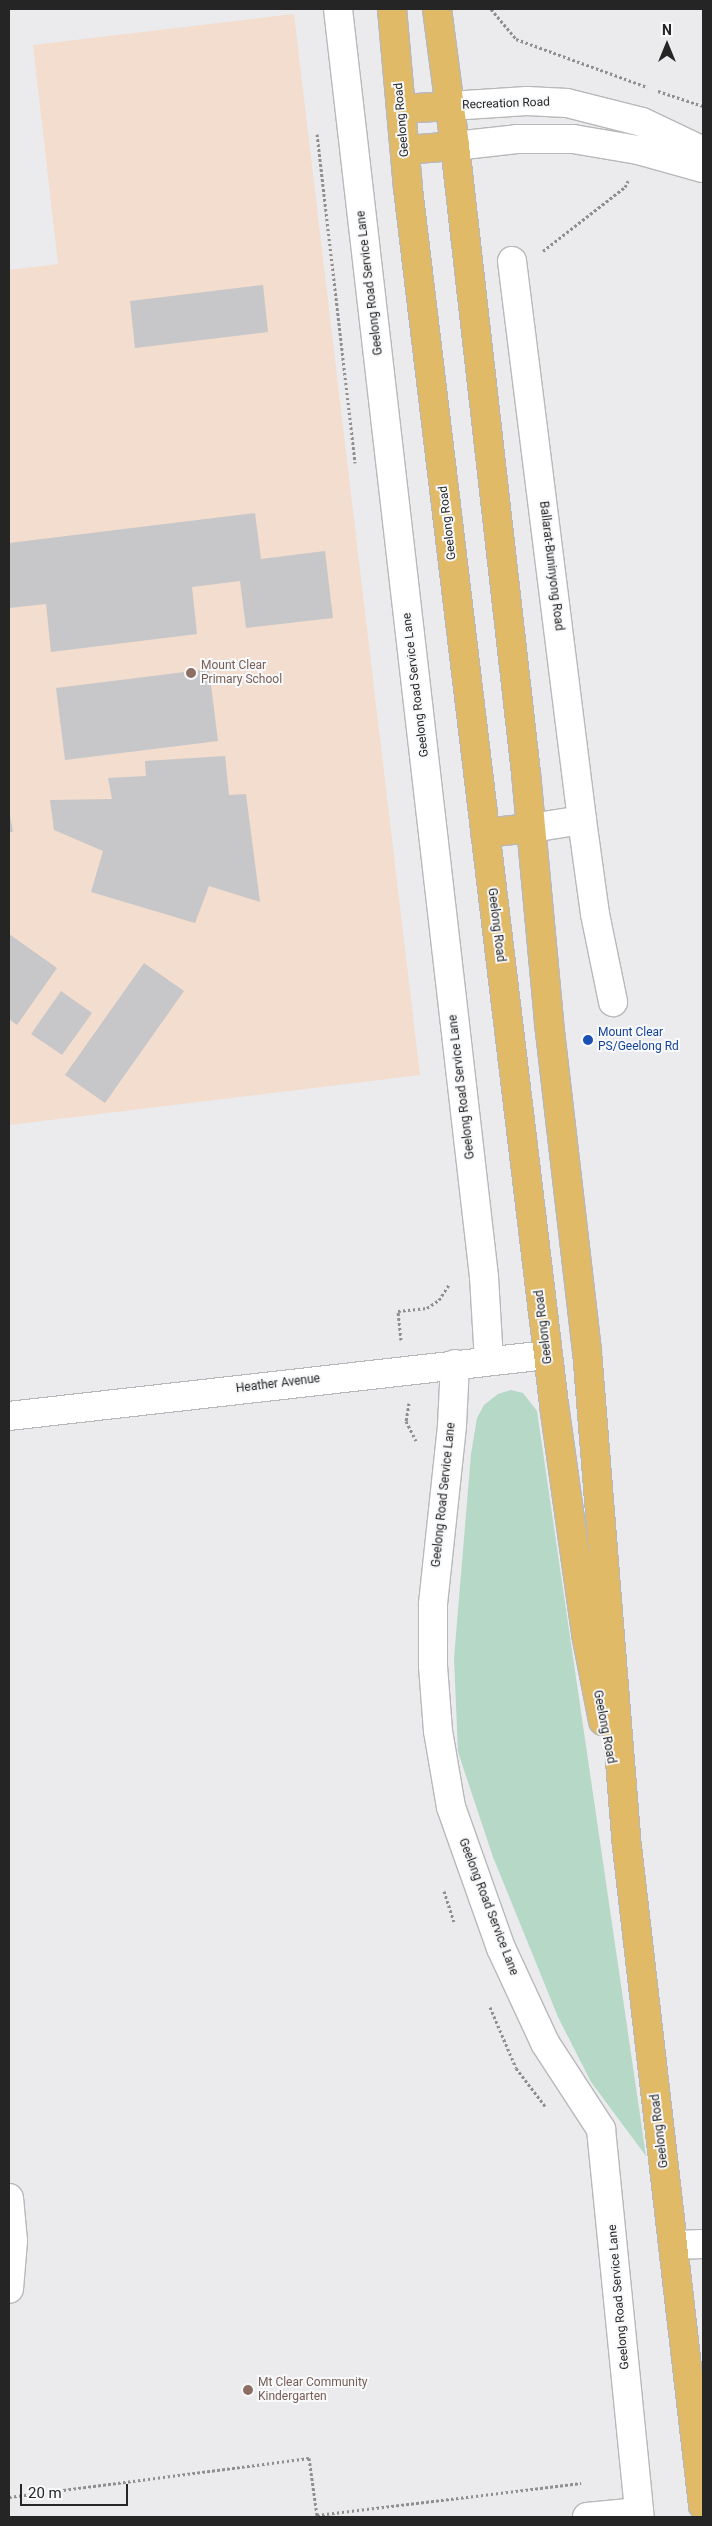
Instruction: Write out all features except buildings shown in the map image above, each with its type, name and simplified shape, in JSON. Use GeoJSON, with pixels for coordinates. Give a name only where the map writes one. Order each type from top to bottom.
{"type":"FeatureCollection","features":[{"type":"Feature","properties":{"kind":"main road","name":"Geelong Road"},"geometry":{"type":"LineString","coordinates":[[392,9],[401,109],[484,833],[547,1355],[586,1634],[626,1838]]}},
{"type":"Feature","properties":{"kind":"main road","name":"Geelong Road"},"geometry":{"type":"LineString","coordinates":[[437,9],[455,146],[587,1351],[626,1838],[703,2506]]}},
{"type":"Feature","properties":{"kind":"main road"},"geometry":{"type":"LineString","coordinates":[[401,109],[450,106]]}},
{"type":"Feature","properties":{"kind":"main road"},"geometry":{"type":"LineString","coordinates":[[406,150],[455,146]]}},
{"type":"Feature","properties":{"kind":"main road"},"geometry":{"type":"LineString","coordinates":[[484,833],[531,828]]}},
{"type":"Feature","properties":{"kind":"main road"},"geometry":{"type":"LineString","coordinates":[[547,1355],[587,1351]]}},
{"type":"Feature","properties":{"kind":"street","name":"Geelong Road Service Lane"},"geometry":{"type":"LineString","coordinates":[[338,9],[484,1277],[489,1361]]}},
{"type":"Feature","properties":{"kind":"street","name":"Recreation Road"},"geometry":{"type":"LineString","coordinates":[[450,106],[546,101],[595,109],[642,122],[703,151]]}},
{"type":"Feature","properties":{"kind":"street"},"geometry":{"type":"LineString","coordinates":[[455,146],[547,138],[638,150],[703,168]]}},
{"type":"Feature","properties":{"kind":"street","name":"Ballarat-Buninyong Road"},"geometry":{"type":"LineString","coordinates":[[513,268],[582,820],[595,914],[613,1002]]}},
{"type":"Feature","properties":{"kind":"street"},"geometry":{"type":"LineString","coordinates":[[531,828],[582,820]]}},
{"type":"Feature","properties":{"kind":"street","name":"Heather Avenue"},"geometry":{"type":"LineString","coordinates":[[9,1416],[405,1369],[547,1355]]}},
{"type":"Feature","properties":{"kind":"street","name":"Geelong Road Service Lane"},"geometry":{"type":"LineString","coordinates":[[455,1364],[452,1426],[433,1605],[432,1666],[438,1731],[451,1807],[501,1948],[545,2043],[601,2129],[640,2514]]}},
{"type":"Feature","properties":{"kind":"street"},"geometry":{"type":"LineString","coordinates":[[9,2198],[14,2240],[9,2289]]}},
{"type":"Feature","properties":{"kind":"street"},"geometry":{"type":"LineString","coordinates":[[673,2245],[703,2244]]}},
{"type":"Feature","properties":{"kind":"street"},"geometry":{"type":"LineString","coordinates":[[587,2517],[640,2514]]}},
{"type":"Feature","properties":{"kind":"path"},"geometry":{"type":"LineString","coordinates":[[491,9],[516,39],[703,106]]}},
{"type":"Feature","properties":{"kind":"path"},"geometry":{"type":"LineString","coordinates":[[642,122],[649,88]]}},
{"type":"Feature","properties":{"kind":"path"},"geometry":{"type":"LineString","coordinates":[[316,127],[356,472]]}},
{"type":"Feature","properties":{"kind":"path"},"geometry":{"type":"LineString","coordinates":[[513,268],[625,187],[638,150]]}},
{"type":"Feature","properties":{"kind":"path"},"geometry":{"type":"LineString","coordinates":[[419,1450],[406,1421],[410,1399],[398,1311],[433,1305],[452,1281]]}},
{"type":"Feature","properties":{"kind":"path"},"geometry":{"type":"LineString","coordinates":[[443,1890],[456,1925]]}},
{"type":"Feature","properties":{"kind":"path"},"geometry":{"type":"LineString","coordinates":[[486,1998],[516,2068],[547,2110]]}},
{"type":"Feature","properties":{"kind":"path"},"geometry":{"type":"LineString","coordinates":[[9,2497],[309,2458],[317,2515],[589,2482]]}},
{"type":"Feature","properties":{"kind":"shaded area","name":"Mount Clear Primary School"},"geometry":{"type":"Polygon","coordinates":[[[294,14],[420,1075],[9,1125],[9,270],[58,264],[33,45],[294,14]]]}},
{"type":"Feature","properties":{"kind":"green space"},"geometry":{"type":"Polygon","coordinates":[[[511,1390],[523,1393],[537,1411],[646,2156],[591,2082],[558,2017],[493,1857],[458,1752],[454,1658],[471,1454],[477,1418],[484,1405],[498,1394],[511,1390]]]}},
{"type":"Feature","properties":{"kind":"place","name":"Mount Clear Primary School"},"geometry":{"type":"Point","coordinates":[191,673]}},
{"type":"Feature","properties":{"kind":"place","name":"Mount Clear PS/Geelong Rd"},"geometry":{"type":"Point","coordinates":[588,1040]}},
{"type":"Feature","properties":{"kind":"place","name":"Mt Clear Community Kindergarten"},"geometry":{"type":"Point","coordinates":[248,2390]}}]}
